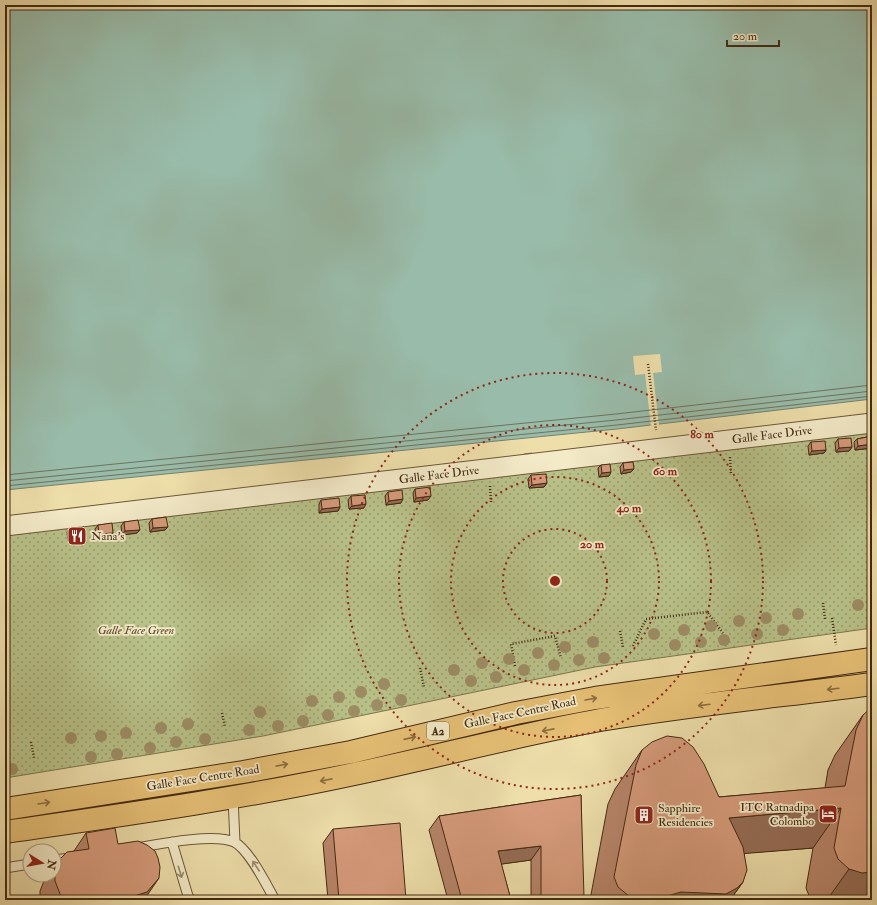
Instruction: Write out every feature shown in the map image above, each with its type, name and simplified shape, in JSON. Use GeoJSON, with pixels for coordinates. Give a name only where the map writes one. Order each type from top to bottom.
{"type":"FeatureCollection","features":[{"type":"Feature","properties":{"kind":"highway","name":"Galle Face Centre Road"},"geometry":{"type":"LineString","coordinates":[[5,809],[243,772],[351,752],[516,713],[595,698],[872,659]]}},
{"type":"Feature","properties":{"kind":"highway","name":"Galle Face Centre Road"},"geometry":{"type":"LineString","coordinates":[[5,832],[233,798],[354,774],[521,735],[601,720],[687,707],[872,684]]}},
{"type":"Feature","properties":{"kind":"highway"},"geometry":{"type":"LineString","coordinates":[[351,752],[354,774]]}},
{"type":"Feature","properties":{"kind":"street","name":"Galle Face Drive"},"geometry":{"type":"LineString","coordinates":[[5,526],[872,423]]}},
{"type":"Feature","properties":{"kind":"lane"},"geometry":{"type":"LineString","coordinates":[[233,798],[235,842]]}},
{"type":"Feature","properties":{"kind":"lane"},"geometry":{"type":"LineString","coordinates":[[125,850],[208,838],[235,842],[255,864],[275,900]]}},
{"type":"Feature","properties":{"kind":"lane"},"geometry":{"type":"LineString","coordinates":[[172,842],[188,896],[191,900]]}},
{"type":"Feature","properties":{"kind":"lane"},"geometry":{"type":"LineString","coordinates":[[62,859],[78,857]]}},
{"type":"Feature","properties":{"kind":"lane"},"geometry":{"type":"LineString","coordinates":[[5,868],[22,865]]}},
{"type":"Feature","properties":{"kind":"path"},"geometry":{"type":"LineString","coordinates":[[648,364],[656,435]]}},
{"type":"Feature","properties":{"kind":"path"},"geometry":{"type":"LineString","coordinates":[[823,603],[825,619]]}},
{"type":"Feature","properties":{"kind":"path"},"geometry":{"type":"LineString","coordinates":[[633,646],[646,619],[708,612],[723,633]]}},
{"type":"Feature","properties":{"kind":"path"},"geometry":{"type":"LineString","coordinates":[[832,618],[838,664]]}},
{"type":"Feature","properties":{"kind":"path"},"geometry":{"type":"LineString","coordinates":[[620,631],[622,647]]}},
{"type":"Feature","properties":{"kind":"path"},"geometry":{"type":"LineString","coordinates":[[516,666],[511,644],[555,636],[560,658]]}},
{"type":"Feature","properties":{"kind":"path"},"geometry":{"type":"LineString","coordinates":[[420,668],[424,687]]}},
{"type":"Feature","properties":{"kind":"path"},"geometry":{"type":"LineString","coordinates":[[222,713],[225,727]]}},
{"type":"Feature","properties":{"kind":"path"},"geometry":{"type":"LineString","coordinates":[[31,742],[34,758]]}},
{"type":"Feature","properties":{"kind":"green space","name":"Galle Face Green"},"geometry":{"type":"Polygon","coordinates":[[[872,416],[872,628],[595,667],[263,736],[5,778],[5,519],[524,458],[524,454],[532,453],[532,457],[872,416]]]}},
{"type":"Feature","properties":{"kind":"water"},"geometry":{"type":"Polygon","coordinates":[[[5,5],[872,5],[872,399],[617,429],[5,490],[5,5]]]}},
{"type":"Feature","properties":{"kind":"pier"},"geometry":{"type":"Polygon","coordinates":[[[660,354],[662,372],[653,373],[659,426],[651,427],[645,374],[635,375],[633,356],[660,354]]]}},
{"type":"Feature","properties":{"kind":"building"},"geometry":{"type":"Polygon","coordinates":[[[872,436],[872,444],[858,446],[857,439],[872,436]]]}},
{"type":"Feature","properties":{"kind":"building"},"geometry":{"type":"Polygon","coordinates":[[[851,438],[852,447],[839,448],[838,439],[851,438]]]}},
{"type":"Feature","properties":{"kind":"building"},"geometry":{"type":"Polygon","coordinates":[[[825,441],[826,450],[812,451],[811,442],[825,441]]]}},
{"type":"Feature","properties":{"kind":"building"},"geometry":{"type":"Polygon","coordinates":[[[633,462],[634,469],[624,470],[623,463],[633,462]]]}},
{"type":"Feature","properties":{"kind":"building"},"geometry":{"type":"Polygon","coordinates":[[[610,464],[611,472],[602,473],[601,465],[610,464]]]}},
{"type":"Feature","properties":{"kind":"building"},"geometry":{"type":"Polygon","coordinates":[[[546,474],[547,483],[532,485],[531,475],[546,474]]]}},
{"type":"Feature","properties":{"kind":"building"},"geometry":{"type":"Polygon","coordinates":[[[430,487],[431,496],[416,498],[415,489],[430,487]]]}},
{"type":"Feature","properties":{"kind":"building"},"geometry":{"type":"Polygon","coordinates":[[[402,490],[403,499],[389,501],[388,492],[402,490]]]}},
{"type":"Feature","properties":{"kind":"building"},"geometry":{"type":"Polygon","coordinates":[[[365,495],[366,504],[352,506],[351,496],[365,495]]]}},
{"type":"Feature","properties":{"kind":"building"},"geometry":{"type":"Polygon","coordinates":[[[339,498],[340,507],[322,509],[321,500],[339,498]]]}},
{"type":"Feature","properties":{"kind":"building"},"geometry":{"type":"Polygon","coordinates":[[[166,517],[168,527],[153,528],[152,519],[166,517]]]}},
{"type":"Feature","properties":{"kind":"building"},"geometry":{"type":"Polygon","coordinates":[[[138,520],[140,530],[125,531],[124,522],[138,520]]]}},
{"type":"Feature","properties":{"kind":"building"},"geometry":{"type":"Polygon","coordinates":[[[112,523],[113,533],[99,534],[98,525],[112,523]]]}},
{"type":"Feature","properties":{"kind":"building"},"geometry":{"type":"Polygon","coordinates":[[[84,527],[85,536],[71,537],[70,528],[84,527]]]}},
{"type":"Feature","properties":{"kind":"building","name":"Sapphire Residencies"},"geometry":{"type":"Polygon","coordinates":[[[872,707],[872,872],[862,873],[849,869],[838,859],[834,848],[841,808],[729,818],[743,847],[747,870],[743,882],[737,888],[726,894],[681,892],[657,899],[641,900],[629,896],[618,887],[614,877],[636,765],[642,750],[652,742],[667,736],[682,738],[693,747],[704,764],[719,797],[845,786],[856,730],[863,715],[872,707]]]}},
{"type":"Feature","properties":{"kind":"building"},"geometry":{"type":"Polygon","coordinates":[[[581,795],[584,897],[570,900],[541,900],[541,846],[498,851],[511,900],[462,900],[439,816],[581,795]]]}},
{"type":"Feature","properties":{"kind":"building"},"geometry":{"type":"Polygon","coordinates":[[[400,823],[406,900],[339,900],[333,829],[400,823]]]}},
{"type":"Feature","properties":{"kind":"building"},"geometry":{"type":"Polygon","coordinates":[[[115,828],[118,844],[138,841],[147,845],[155,851],[158,858],[160,867],[159,878],[147,892],[128,898],[129,900],[67,900],[60,894],[56,883],[62,883],[62,857],[67,852],[89,849],[86,833],[115,828]]]}},
{"type":"Feature","properties":{"kind":"place","name":"Nana's"},"geometry":{"type":"Point","coordinates":[77,536]}},
{"type":"Feature","properties":{"kind":"place","name":"ITC Ratnadipa Colombo"},"geometry":{"type":"Point","coordinates":[828,814]}},
{"type":"Feature","properties":{"kind":"place","name":"Sapphire Residencies"},"geometry":{"type":"Point","coordinates":[644,815]}}]}
